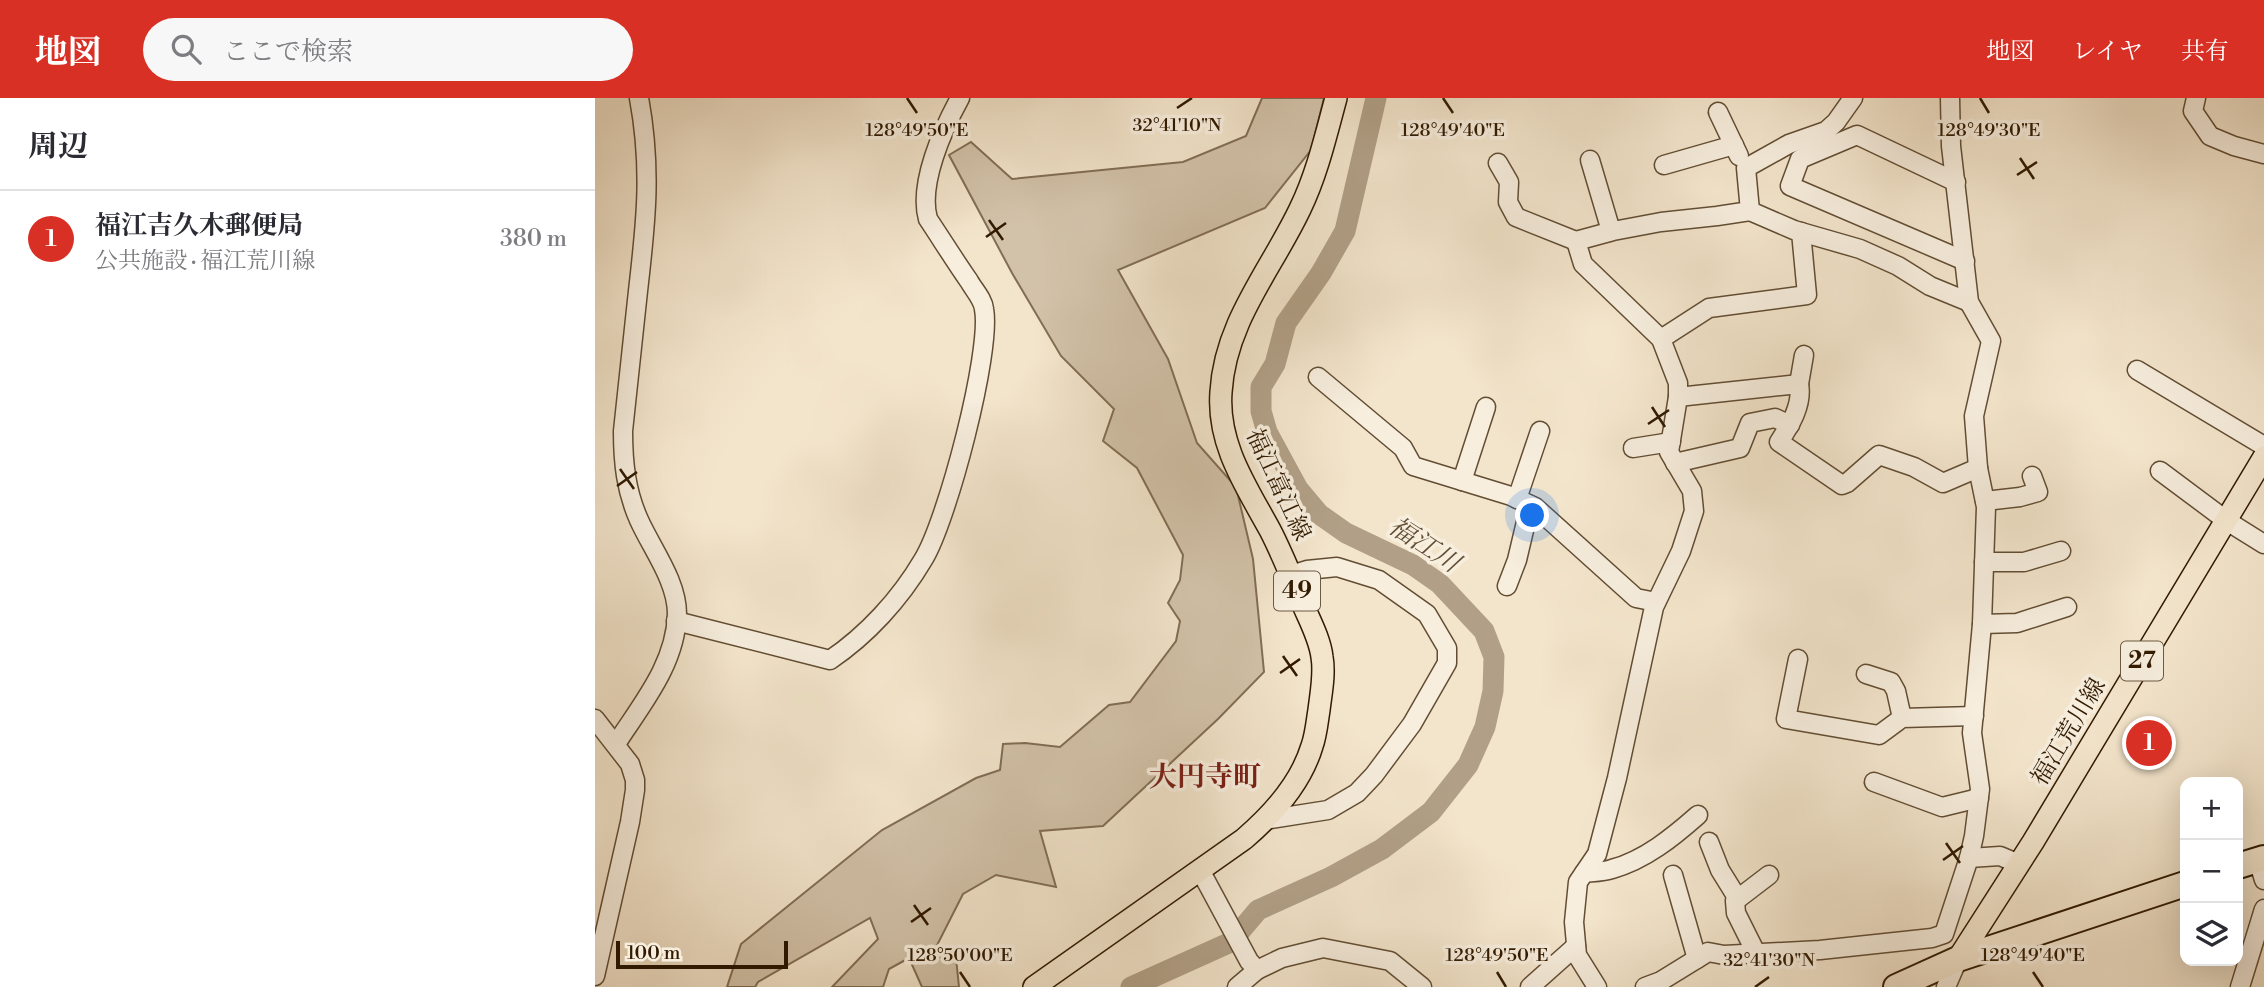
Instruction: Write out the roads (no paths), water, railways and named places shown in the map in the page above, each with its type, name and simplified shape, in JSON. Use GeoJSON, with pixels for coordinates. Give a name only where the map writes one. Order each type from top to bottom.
{"type":"FeatureCollection","features":[{"type":"Feature","properties":{"kind":"highway"},"geometry":{"type":"LineString","coordinates":[[1896,987],[1958,959],[2180,886]]}},
{"type":"Feature","properties":{"kind":"main road","name":"福江富江線"},"geometry":{"type":"LineString","coordinates":[[1034,987],[1244,839],[1264,820],[1300,776],[1313,745],[1321,696],[1322,658],[1319,644],[1271,532],[1231,456],[1221,413],[1221,385],[1225,356],[1238,321],[1309,189],[1336,98]]}},
{"type":"Feature","properties":{"kind":"main road","name":"福江荒川線"},"geometry":{"type":"LineString","coordinates":[[1958,959],[2019,864],[2264,457]]}},
{"type":"Feature","properties":{"kind":"street"},"geometry":{"type":"LineString","coordinates":[[616,744],[632,724],[659,677],[672,645],[676,621],[674,596],[635,512],[623,466],[623,431],[647,212],[648,170],[639,98]]}},
{"type":"Feature","properties":{"kind":"street"},"geometry":{"type":"LineString","coordinates":[[676,621],[830,660],[854,643],[900,593],[925,558],[936,533],[956,468],[977,384],[987,326],[984,305],[928,219],[926,209],[925,193],[935,159],[960,98]]}},
{"type":"Feature","properties":{"kind":"street"},"geometry":{"type":"LineString","coordinates":[[1746,168],[1789,144],[1826,131],[1853,98]]}},
{"type":"Feature","properties":{"kind":"street"},"geometry":{"type":"LineString","coordinates":[[1645,987],[1661,981],[1708,952],[1724,955],[1820,950],[1932,938],[1944,934],[1969,858],[1980,789],[1972,733],[1982,624],[1985,500],[1978,468],[1975,416],[1991,341],[1969,302],[1955,182],[1950,98]]}},
{"type":"Feature","properties":{"kind":"street"},"geometry":{"type":"LineString","coordinates":[[2196,98],[2193,111],[2210,136],[2234,146],[2264,153]]}},
{"type":"Feature","properties":{"kind":"street"},"geometry":{"type":"LineString","coordinates":[[1718,112],[1746,168],[1750,211]]}},
{"type":"Feature","properties":{"kind":"street"},"geometry":{"type":"LineString","coordinates":[[1955,182],[1857,135],[1800,159],[1790,186],[1965,261]]}},
{"type":"Feature","properties":{"kind":"street"},"geometry":{"type":"LineString","coordinates":[[1664,165],[1734,145]]}},
{"type":"Feature","properties":{"kind":"street"},"geometry":{"type":"LineString","coordinates":[[1590,160],[1611,231]]}},
{"type":"Feature","properties":{"kind":"street"},"geometry":{"type":"LineString","coordinates":[[1498,163],[1509,182],[1508,202],[1516,217],[1576,241],[1611,231],[1661,222],[1750,211],[1801,232],[1860,249],[1930,286],[1969,302]]}},
{"type":"Feature","properties":{"kind":"street"},"geometry":{"type":"LineString","coordinates":[[1661,339],[1709,308],[1807,295],[1801,232]]}},
{"type":"Feature","properties":{"kind":"street"},"geometry":{"type":"LineString","coordinates":[[1576,241],[1583,264],[1661,339],[1678,383],[1669,452],[1692,491],[1694,511],[1681,551],[1656,602],[1617,778],[1597,854],[1578,882],[1574,922],[1577,955],[1597,987]]}},
{"type":"Feature","properties":{"kind":"street"},"geometry":{"type":"LineString","coordinates":[[1804,355],[1799,384],[1801,394],[1790,425],[1779,442],[1842,485],[1879,455],[1914,467],[1943,483],[1978,468]]}},
{"type":"Feature","properties":{"kind":"street"},"geometry":{"type":"LineString","coordinates":[[2137,370],[2264,446]]}},
{"type":"Feature","properties":{"kind":"street"},"geometry":{"type":"LineString","coordinates":[[1318,377],[1403,448],[1413,466],[1523,502],[1636,598],[1656,602]]}},
{"type":"Feature","properties":{"kind":"street"},"geometry":{"type":"LineString","coordinates":[[1678,397],[1799,384]]}},
{"type":"Feature","properties":{"kind":"street"},"geometry":{"type":"LineString","coordinates":[[1462,481],[1486,407]]}},
{"type":"Feature","properties":{"kind":"street"},"geometry":{"type":"LineString","coordinates":[[1675,463],[1740,448],[1750,423],[1775,418],[1790,425]]}},
{"type":"Feature","properties":{"kind":"street"},"geometry":{"type":"LineString","coordinates":[[1507,586],[1517,560],[1523,502],[1540,431]]}},
{"type":"Feature","properties":{"kind":"street"},"geometry":{"type":"LineString","coordinates":[[1633,448],[1671,442]]}},
{"type":"Feature","properties":{"kind":"street"},"geometry":{"type":"LineString","coordinates":[[2161,471],[2227,521],[2264,544]]}},
{"type":"Feature","properties":{"kind":"street"},"geometry":{"type":"LineString","coordinates":[[1985,500],[2020,497],[2038,492],[2032,476]]}},
{"type":"Feature","properties":{"kind":"street"},"geometry":{"type":"LineString","coordinates":[[1984,562],[2024,562],[2061,551]]}},
{"type":"Feature","properties":{"kind":"street"},"geometry":{"type":"LineString","coordinates":[[1264,820],[1328,810],[1357,793],[1412,724],[1447,663],[1447,648],[1427,614],[1379,580],[1337,567],[1307,570],[1291,575]]}},
{"type":"Feature","properties":{"kind":"street"},"geometry":{"type":"LineString","coordinates":[[1982,624],[2017,623],[2067,607]]}},
{"type":"Feature","properties":{"kind":"street"},"geometry":{"type":"LineString","coordinates":[[1798,659],[1786,719],[1879,735],[1902,718],[1974,716]]}},
{"type":"Feature","properties":{"kind":"street"},"geometry":{"type":"LineString","coordinates":[[1866,674],[1891,682],[1896,691],[1902,718]]}},
{"type":"Feature","properties":{"kind":"street"},"geometry":{"type":"LineString","coordinates":[[595,719],[630,764],[635,779],[629,827],[599,934],[595,976]]}},
{"type":"Feature","properties":{"kind":"street"},"geometry":{"type":"LineString","coordinates":[[1874,782],[1942,807],[1979,798]]}},
{"type":"Feature","properties":{"kind":"street"},"geometry":{"type":"LineString","coordinates":[[1584,873],[1612,870],[1644,855],[1673,837],[1698,815]]}},
{"type":"Feature","properties":{"kind":"street"},"geometry":{"type":"LineString","coordinates":[[1709,842],[1720,870],[1738,899]]}},
{"type":"Feature","properties":{"kind":"street"},"geometry":{"type":"LineString","coordinates":[[1969,858],[2000,856],[2019,864]]}},
{"type":"Feature","properties":{"kind":"street"},"geometry":{"type":"LineString","coordinates":[[1200,870],[1253,966]]}},
{"type":"Feature","properties":{"kind":"street"},"geometry":{"type":"LineString","coordinates":[[1673,875],[1697,959]]}},
{"type":"Feature","properties":{"kind":"street"},"geometry":{"type":"LineString","coordinates":[[1756,953],[1736,913],[1735,901],[1769,875]]}},
{"type":"Feature","properties":{"kind":"street"},"geometry":{"type":"LineString","coordinates":[[2240,987],[2264,909]]}},
{"type":"Feature","properties":{"kind":"street"},"geometry":{"type":"LineString","coordinates":[[1530,987],[1576,946]]}},
{"type":"Feature","properties":{"kind":"street"},"geometry":{"type":"LineString","coordinates":[[1237,987],[1253,966],[1323,948],[1390,961],[1422,987]]}},
{"type":"Feature","properties":{"kind":"street"},"geometry":{"type":"LineString","coordinates":[[1946,987],[1958,959]]}},
{"type":"Feature","properties":{"kind":"waterway","name":"福江川"},"geometry":{"type":"LineString","coordinates":[[1131,987],[1231,942],[1258,910],[1331,877],[1382,849],[1431,812],[1468,765],[1485,727],[1493,691],[1494,657],[1484,631],[1440,584],[1413,565],[1346,533],[1319,514],[1298,489],[1267,432],[1261,411],[1261,387],[1275,364],[1286,323],[1321,273],[1345,231],[1376,98]]}},
{"type":"Feature","properties":{"kind":"place","name":"福江吉久木郵便局"},"geometry":{"type":"Point","coordinates":[2149,743]}},
{"type":"Feature","properties":{"kind":"district","name":"大円寺町"},"geometry":{"type":"Point","coordinates":[1205,777]}}]}
